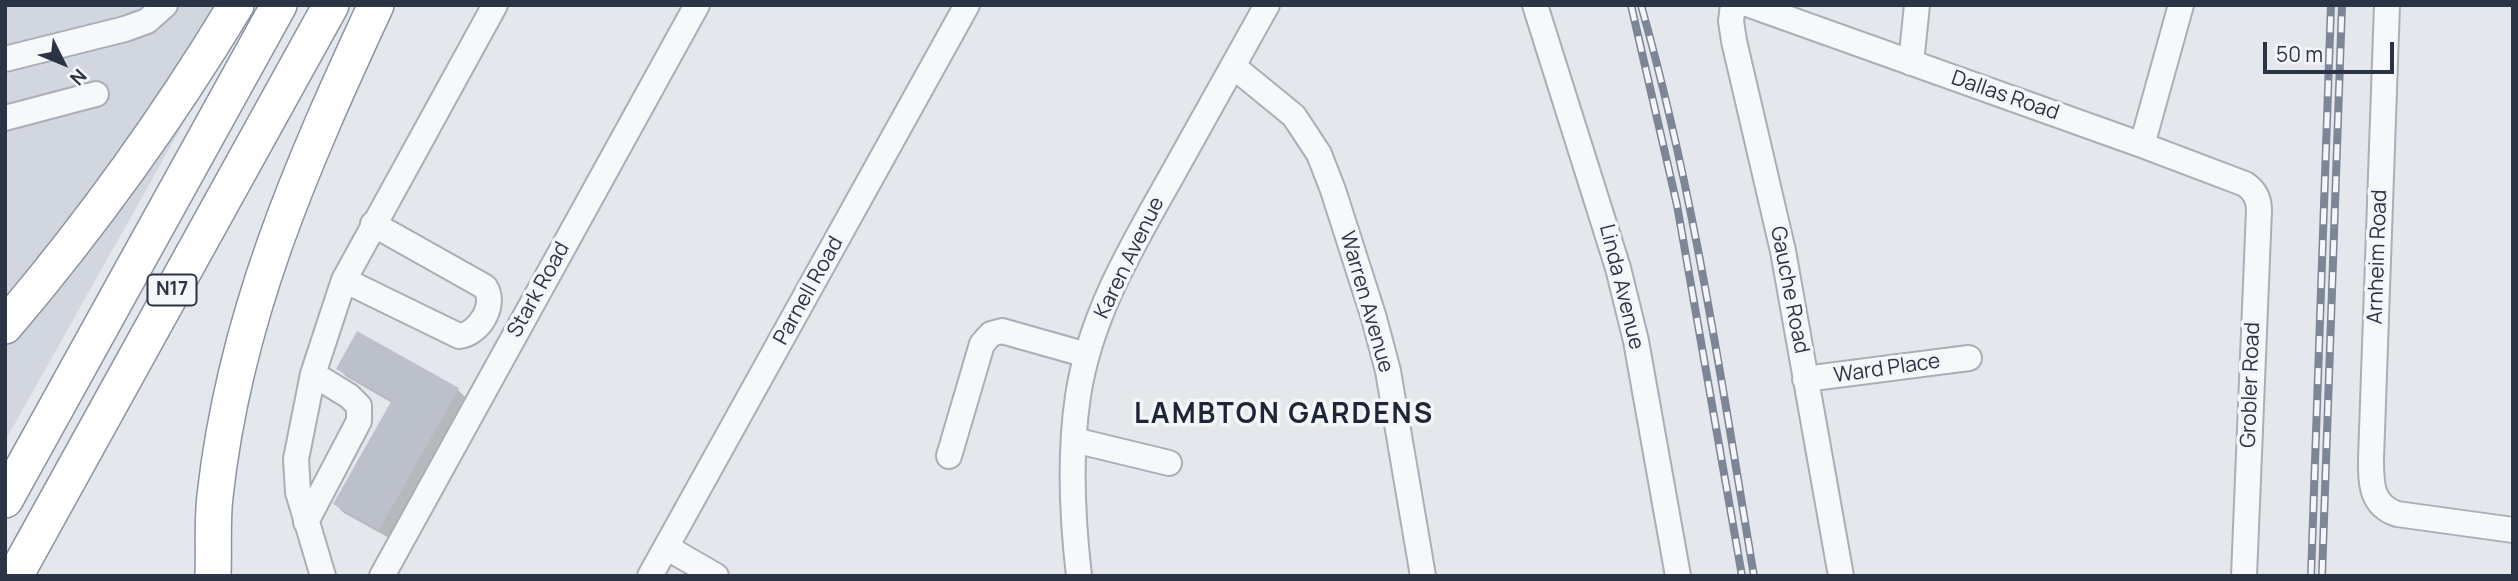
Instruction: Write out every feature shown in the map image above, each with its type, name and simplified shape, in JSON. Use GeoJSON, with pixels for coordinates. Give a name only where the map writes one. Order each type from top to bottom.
{"type":"FeatureCollection","features":[{"type":"Feature","properties":{"kind":"highway"},"geometry":{"type":"LineString","coordinates":[[11,318],[74,242],[125,172],[236,5]]}},
{"type":"Feature","properties":{"kind":"highway","name":"N17"},"geometry":{"type":"LineString","coordinates":[[5,500],[279,5]]}},
{"type":"Feature","properties":{"kind":"highway","name":"N17"},"geometry":{"type":"LineString","coordinates":[[15,576],[331,5]]}},
{"type":"Feature","properties":{"kind":"highway"},"geometry":{"type":"LineString","coordinates":[[214,576],[215,498],[231,396],[246,330],[262,276],[301,171],[376,5]]}},
{"type":"Feature","properties":{"kind":"street"},"geometry":{"type":"LineString","coordinates":[[5,60],[125,29],[147,21],[165,5]]}},
{"type":"Feature","properties":{"kind":"street"},"geometry":{"type":"LineString","coordinates":[[319,565],[298,492],[296,459],[313,374],[344,280],[495,5]]}},
{"type":"Feature","properties":{"kind":"street","name":"Stark Road"},"geometry":{"type":"LineString","coordinates":[[382,576],[697,5]]}},
{"type":"Feature","properties":{"kind":"street","name":"Parnell Road"},"geometry":{"type":"LineString","coordinates":[[650,576],[967,5]]}},
{"type":"Feature","properties":{"kind":"street","name":"Karen Avenue"},"geometry":{"type":"LineString","coordinates":[[1079,576],[1074,534],[1073,440],[1078,394],[1087,355],[1107,298],[1123,264],[1267,5]]}},
{"type":"Feature","properties":{"kind":"street","name":"Linda Avenue"},"geometry":{"type":"LineString","coordinates":[[1535,5],[1618,268],[1636,341],[1678,576]]}},
{"type":"Feature","properties":{"kind":"street","name":"Gauche Road"},"geometry":{"type":"LineString","coordinates":[[1733,5],[1731,21],[1734,41],[1783,251],[1841,576]]}},
{"type":"Feature","properties":{"kind":"street","name":"Dallas Road"},"geometry":{"type":"LineString","coordinates":[[1750,5],[2142,145],[2245,184],[2256,195]]}},
{"type":"Feature","properties":{"kind":"street"},"geometry":{"type":"LineString","coordinates":[[1911,63],[1917,5]]}},
{"type":"Feature","properties":{"kind":"street"},"geometry":{"type":"LineString","coordinates":[[2142,145],[2181,5]]}},
{"type":"Feature","properties":{"kind":"street","name":"Arnheim Road"},"geometry":{"type":"LineString","coordinates":[[2388,5],[2372,489],[2381,506],[2397,514],[2513,530]]}},
{"type":"Feature","properties":{"kind":"street","name":"Warren Avenue"},"geometry":{"type":"LineString","coordinates":[[1234,66],[1294,116],[1319,155],[1333,190],[1388,371],[1423,576]]}},
{"type":"Feature","properties":{"kind":"street"},"geometry":{"type":"LineString","coordinates":[[5,117],[96,94]]}},
{"type":"Feature","properties":{"kind":"street","name":"Grobler Road"},"geometry":{"type":"LineString","coordinates":[[2244,576],[2259,210],[2256,195]]}},
{"type":"Feature","properties":{"kind":"street"},"geometry":{"type":"LineString","coordinates":[[344,280],[459,336],[468,335],[476,329],[490,305],[490,295],[485,288],[373,224]]}},
{"type":"Feature","properties":{"kind":"street"},"geometry":{"type":"LineString","coordinates":[[949,456],[982,344],[991,334],[1002,331],[1087,355]]}},
{"type":"Feature","properties":{"kind":"street","name":"Ward Place"},"geometry":{"type":"LineString","coordinates":[[1805,379],[1969,358]]}},
{"type":"Feature","properties":{"kind":"street"},"geometry":{"type":"LineString","coordinates":[[306,522],[359,421],[359,406],[349,396],[313,374]]}},
{"type":"Feature","properties":{"kind":"street"},"geometry":{"type":"LineString","coordinates":[[1073,440],[1169,463]]}},
{"type":"Feature","properties":{"kind":"street"},"geometry":{"type":"LineString","coordinates":[[666,547],[716,576]]}},
{"type":"Feature","properties":{"kind":"shaded area"},"geometry":{"type":"Polygon","coordinates":[[[5,5],[250,5],[5,441],[5,5]]]}},
{"type":"Feature","properties":{"kind":"building"},"geometry":{"type":"Polygon","coordinates":[[[357,331],[459,388],[379,530],[333,504],[392,400],[336,369],[357,331]]]}},
{"type":"Feature","properties":{"kind":"railway"},"geometry":{"type":"LineString","coordinates":[[1631,5],[1677,205],[1742,576]]}},
{"type":"Feature","properties":{"kind":"railway"},"geometry":{"type":"LineString","coordinates":[[1641,5],[1660,75],[1692,217],[1754,576]]}},
{"type":"Feature","properties":{"kind":"railway"},"geometry":{"type":"LineString","coordinates":[[2311,576],[2331,5]]}},
{"type":"Feature","properties":{"kind":"railway"},"geometry":{"type":"LineString","coordinates":[[2322,576],[2342,5]]}},
{"type":"Feature","properties":{"kind":"district","name":"LAMBTON GARDENS"},"geometry":{"type":"Point","coordinates":[1284,415]}}]}
